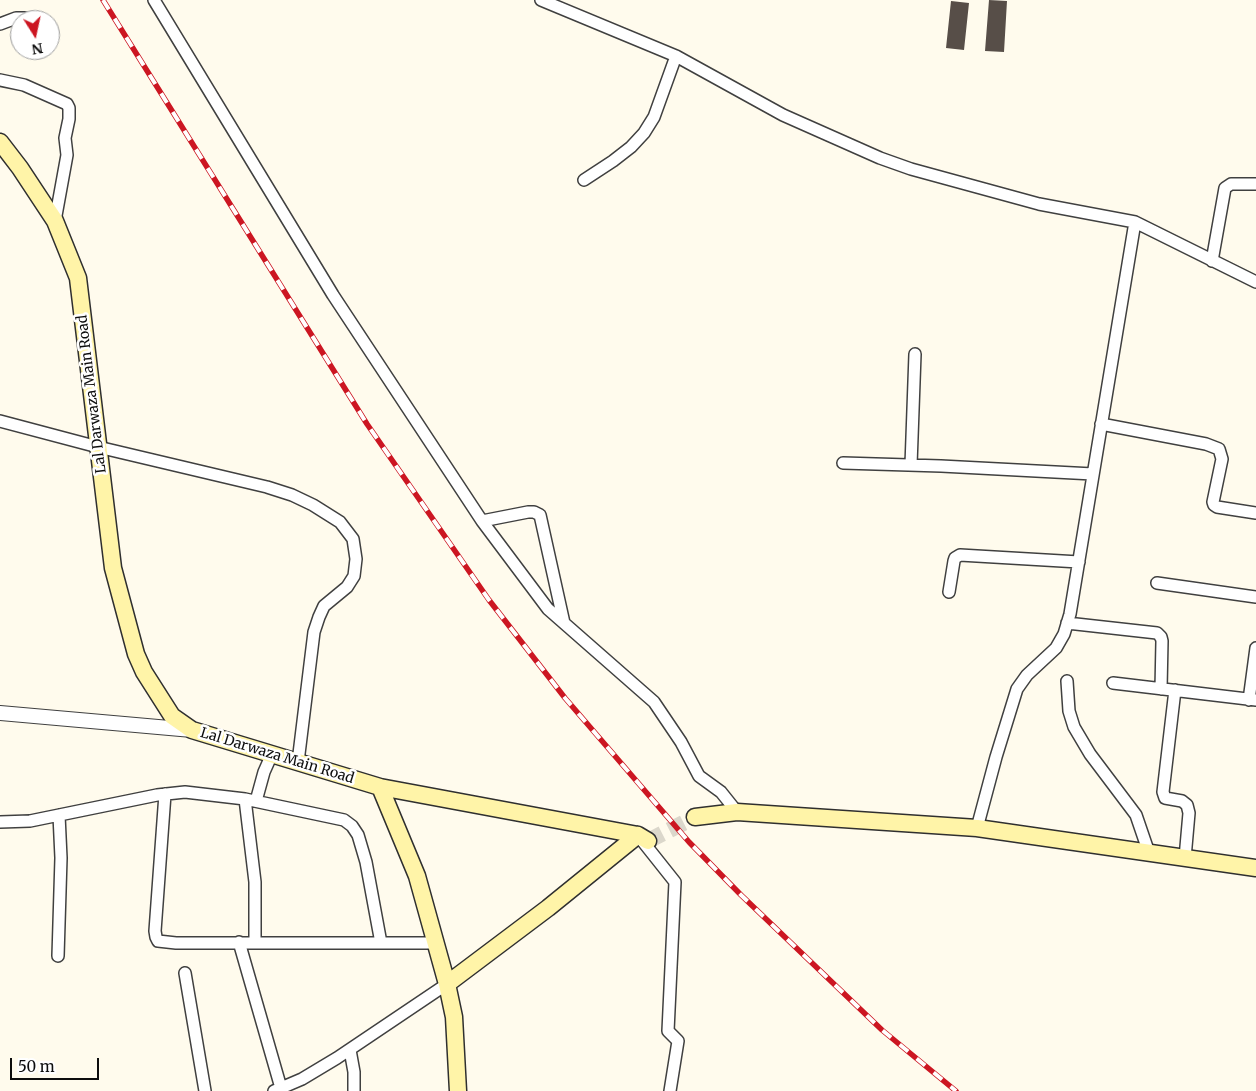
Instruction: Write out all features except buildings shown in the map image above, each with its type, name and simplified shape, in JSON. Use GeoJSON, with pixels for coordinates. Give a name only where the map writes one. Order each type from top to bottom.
{"type":"FeatureCollection","features":[{"type":"Feature","properties":{"kind":"main road","name":"Lal Darwaza Main Road"},"geometry":{"type":"LineString","coordinates":[[0,142],[20,168],[55,221],[78,278],[113,568],[136,654],[144,672],[172,716],[192,730],[380,787],[643,838]]}},
{"type":"Feature","properties":{"kind":"main road"},"geometry":{"type":"LineString","coordinates":[[380,787],[417,876],[447,984],[454,1017],[458,1091]]}},
{"type":"Feature","properties":{"kind":"main road"},"geometry":{"type":"LineString","coordinates":[[695,817],[737,812],[977,828],[1256,868]]}},
{"type":"Feature","properties":{"kind":"main road"},"geometry":{"type":"LineString","coordinates":[[447,984],[643,838]]}},
{"type":"Feature","properties":{"kind":"street"},"geometry":{"type":"LineString","coordinates":[[154,0],[334,295],[482,521],[548,610],[654,702],[681,742],[699,776],[721,792],[737,812]]}},
{"type":"Feature","properties":{"kind":"street"},"geometry":{"type":"LineString","coordinates":[[541,0],[676,56],[783,115],[880,158],[911,169],[1039,204],[1136,222],[1256,282]]}},
{"type":"Feature","properties":{"kind":"street"},"geometry":{"type":"LineString","coordinates":[[584,180],[613,162],[644,133],[654,117],[676,56]]}},
{"type":"Feature","properties":{"kind":"street"},"geometry":{"type":"LineString","coordinates":[[0,80],[24,84],[66,104],[69,108],[69,120],[64,138],[67,155],[55,221]]}},
{"type":"Feature","properties":{"kind":"street"},"geometry":{"type":"LineString","coordinates":[[1212,261],[1226,188],[1231,184],[1256,184]]}},
{"type":"Feature","properties":{"kind":"street"},"geometry":{"type":"LineString","coordinates":[[977,828],[1017,689],[1027,675],[1056,648],[1064,634],[1067,623],[1136,222]]}},
{"type":"Feature","properties":{"kind":"street"},"geometry":{"type":"LineString","coordinates":[[911,465],[915,354]]}},
{"type":"Feature","properties":{"kind":"street"},"geometry":{"type":"LineString","coordinates":[[0,421],[98,447],[267,487],[313,505],[340,522],[353,539],[356,559],[354,576],[347,587],[324,606],[318,617],[314,632],[298,762]]}},
{"type":"Feature","properties":{"kind":"street"},"geometry":{"type":"LineString","coordinates":[[1101,424],[1206,444],[1219,449],[1222,459],[1214,505],[1256,512]]}},
{"type":"Feature","properties":{"kind":"street"},"geometry":{"type":"LineString","coordinates":[[843,463],[1093,474]]}},
{"type":"Feature","properties":{"kind":"street"},"geometry":{"type":"LineString","coordinates":[[482,521],[528,512],[540,515],[564,623]]}},
{"type":"Feature","properties":{"kind":"street"},"geometry":{"type":"LineString","coordinates":[[949,592],[954,561],[960,555],[1079,562]]}},
{"type":"Feature","properties":{"kind":"street"},"geometry":{"type":"LineString","coordinates":[[1157,583],[1256,597]]}},
{"type":"Feature","properties":{"kind":"street"},"geometry":{"type":"LineString","coordinates":[[1067,623],[1157,633],[1162,641],[1161,689]]}},
{"type":"Feature","properties":{"kind":"street"},"geometry":{"type":"LineString","coordinates":[[1113,684],[1252,700],[1256,650]]}},
{"type":"Feature","properties":{"kind":"street"},"geometry":{"type":"LineString","coordinates":[[1067,681],[1070,711],[1074,727],[1090,754],[1136,815],[1149,853]]}},
{"type":"Feature","properties":{"kind":"street"},"geometry":{"type":"LineString","coordinates":[[1175,690],[1163,792],[1165,798],[1182,801],[1187,805],[1189,813],[1186,858]]}},
{"type":"Feature","properties":{"kind":"street"},"geometry":{"type":"LineString","coordinates":[[0,713],[192,730]]}},
{"type":"Feature","properties":{"kind":"street"},"geometry":{"type":"LineString","coordinates":[[255,942],[256,882],[251,800],[272,754]]}},
{"type":"Feature","properties":{"kind":"street"},"geometry":{"type":"LineString","coordinates":[[0,822],[30,821],[165,794],[185,792],[251,800],[344,820],[352,826],[358,835],[366,862],[382,943]]}},
{"type":"Feature","properties":{"kind":"street"},"geometry":{"type":"LineString","coordinates":[[165,794],[156,937],[158,941],[436,943]]}},
{"type":"Feature","properties":{"kind":"street"},"geometry":{"type":"LineString","coordinates":[[58,956],[61,858],[59,815]]}},
{"type":"Feature","properties":{"kind":"street"},"geometry":{"type":"LineString","coordinates":[[643,838],[675,882],[668,1031],[678,1041],[670,1091]]}},
{"type":"Feature","properties":{"kind":"street"},"geometry":{"type":"LineString","coordinates":[[239,942],[277,1090],[316,1071],[350,1050],[447,984]]}},
{"type":"Feature","properties":{"kind":"street"},"geometry":{"type":"LineString","coordinates":[[185,973],[205,1091]]}},
{"type":"Feature","properties":{"kind":"street"},"geometry":{"type":"LineString","coordinates":[[350,1050],[354,1072],[354,1091]]}},
{"type":"Feature","properties":{"kind":"tunnel"},"geometry":{"type":"LineString","coordinates":[[648,841],[695,817]]}},
{"type":"Feature","properties":{"kind":"railway"},"geometry":{"type":"LineString","coordinates":[[103,0],[367,424],[489,600],[565,698],[689,842],[741,895],[882,1030],[956,1091]]}}]}
